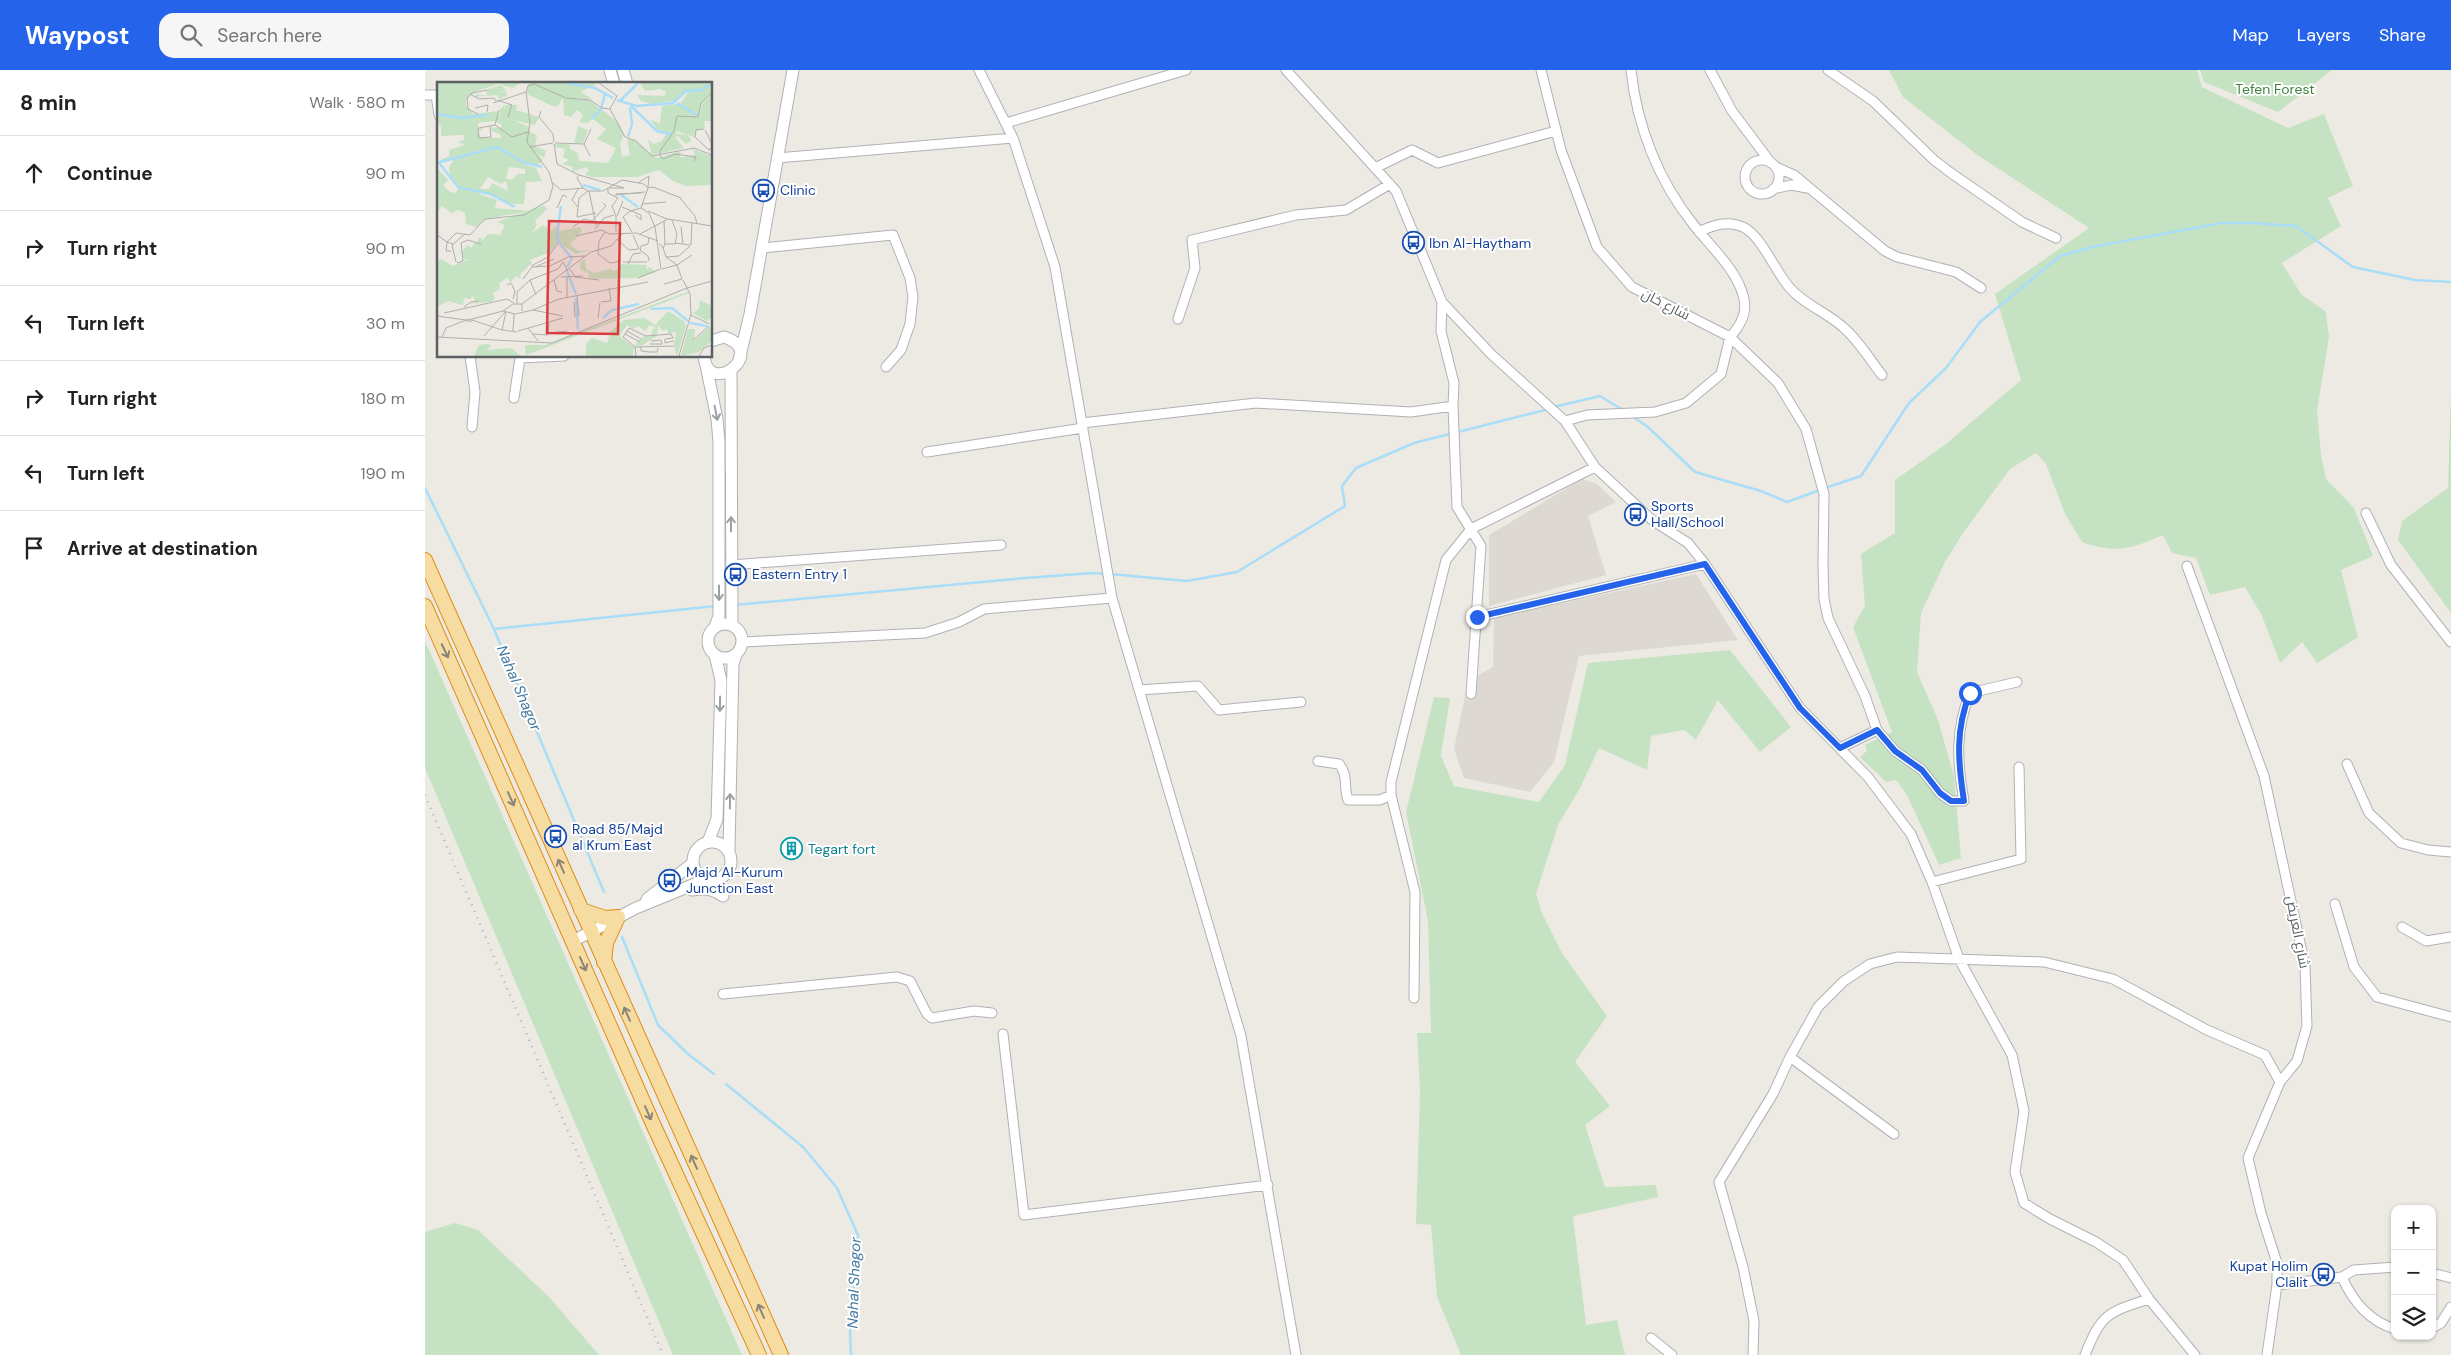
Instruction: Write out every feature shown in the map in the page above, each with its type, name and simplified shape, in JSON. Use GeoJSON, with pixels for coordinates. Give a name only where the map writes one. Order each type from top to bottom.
{"type":"FeatureCollection","features":[{"type":"Feature","properties":{"kind":"highway"},"geometry":{"type":"LineString","coordinates":[[425,560],[603,962],[781,1355]]}},
{"type":"Feature","properties":{"kind":"highway"},"geometry":{"type":"LineString","coordinates":[[425,606],[653,1124],[759,1355]]}},
{"type":"Feature","properties":{"kind":"highway"},"geometry":{"type":"LineString","coordinates":[[581,910],[605,918],[618,917],[606,943],[603,962]]}},
{"type":"Feature","properties":{"kind":"street"},"geometry":{"type":"LineString","coordinates":[[732,626],[731,371],[739,360],[750,314],[793,70]]}},
{"type":"Feature","properties":{"kind":"street"},"geometry":{"type":"LineString","coordinates":[[979,70],[1013,138],[1055,267],[1112,598],[1241,1036],[1297,1355]]}},
{"type":"Feature","properties":{"kind":"street"},"geometry":{"type":"LineString","coordinates":[[1006,123],[1186,70]]}},
{"type":"Feature","properties":{"kind":"street"},"geometry":{"type":"LineString","coordinates":[[1285,70],[1396,192],[1442,302],[1491,354],[1565,421],[1595,467],[1652,520],[1688,543],[1705,564],[1800,708],[1868,777],[1911,834],[1932,882],[1959,959],[2012,1055],[2024,1111],[2015,1172],[2024,1203],[2050,1219],[2096,1242],[2123,1260],[2149,1299],[2195,1355]]}},
{"type":"Feature","properties":{"kind":"street","name":"شارع خان"},"geometry":{"type":"LineString","coordinates":[[1541,70],[1561,150],[1597,247],[1632,287],[1730,337],[1778,383],[1806,429],[1824,494],[1824,599],[1828,618],[1865,696],[1877,730]]}},
{"type":"Feature","properties":{"kind":"street"},"geometry":{"type":"LineString","coordinates":[[1565,421],[1587,416],[1655,412],[1686,403],[1721,374],[1730,337],[1743,319],[1743,292],[1731,272],[1680,208],[1660,172],[1638,112],[1631,70]]}},
{"type":"Feature","properties":{"kind":"street"},"geometry":{"type":"LineString","coordinates":[[1710,70],[1722,97],[1773,165],[1779,177],[1773,189]]}},
{"type":"Feature","properties":{"kind":"street"},"geometry":{"type":"LineString","coordinates":[[1828,70],[1873,101],[1934,160],[1951,173],[2022,222],[2056,238]]}},
{"type":"Feature","properties":{"kind":"street"},"geometry":{"type":"LineString","coordinates":[[425,95],[437,95]]}},
{"type":"Feature","properties":{"kind":"street"},"geometry":{"type":"LineString","coordinates":[[1375,168],[1412,150],[1438,163],[1556,131]]}},
{"type":"Feature","properties":{"kind":"street"},"geometry":{"type":"LineString","coordinates":[[777,158],[1013,138]]}},
{"type":"Feature","properties":{"kind":"street"},"geometry":{"type":"LineString","coordinates":[[1752,138],[1756,152],[1753,163],[1746,174],[1746,180],[1751,189],[1761,194],[1773,189],[1791,186],[1807,188]]}},
{"type":"Feature","properties":{"kind":"street"},"geometry":{"type":"LineString","coordinates":[[1753,163],[1761,160],[1794,175],[1807,188],[1885,251],[1897,257],[1956,272],[1981,288]]}},
{"type":"Feature","properties":{"kind":"street"},"geometry":{"type":"LineString","coordinates":[[1178,319],[1195,268],[1192,240],[1297,215],[1346,210],[1390,184]]}},
{"type":"Feature","properties":{"kind":"street"},"geometry":{"type":"LineString","coordinates":[[1699,232],[1708,227],[1723,224],[1736,224],[1748,230],[1789,288],[1845,328],[1882,376]]}},
{"type":"Feature","properties":{"kind":"street"},"geometry":{"type":"LineString","coordinates":[[761,248],[893,235],[910,278],[913,297],[910,324],[901,350],[886,367]]}},
{"type":"Feature","properties":{"kind":"street"},"geometry":{"type":"LineString","coordinates":[[1442,302],[1441,331],[1454,383],[1453,406],[1457,507],[1481,546],[1471,694]]}},
{"type":"Feature","properties":{"kind":"street"},"geometry":{"type":"LineString","coordinates":[[717,337],[742,326],[750,314]]}},
{"type":"Feature","properties":{"kind":"street"},"geometry":{"type":"LineString","coordinates":[[717,337],[735,343],[739,348],[739,360]]}},
{"type":"Feature","properties":{"kind":"street"},"geometry":{"type":"LineString","coordinates":[[470,358],[475,392],[472,427]]}},
{"type":"Feature","properties":{"kind":"street"},"geometry":{"type":"LineString","coordinates":[[514,398],[520,358]]}},
{"type":"Feature","properties":{"kind":"street"},"geometry":{"type":"LineString","coordinates":[[704,359],[710,370],[721,374],[731,371]]}},
{"type":"Feature","properties":{"kind":"street"},"geometry":{"type":"LineString","coordinates":[[636,908],[693,863],[696,850],[707,842],[717,819],[721,680],[715,656],[709,647],[708,641],[719,616],[719,442],[717,419],[704,359]]}},
{"type":"Feature","properties":{"kind":"street"},"geometry":{"type":"LineString","coordinates":[[927,452],[1083,426],[1255,403],[1411,412],[1453,406]]}},
{"type":"Feature","properties":{"kind":"street"},"geometry":{"type":"LineString","coordinates":[[1415,998],[1415,892],[1391,795],[1391,782],[1447,560],[1471,529],[1595,467]]}},
{"type":"Feature","properties":{"kind":"street"},"geometry":{"type":"LineString","coordinates":[[2366,513],[2391,565],[2451,642]]}},
{"type":"Feature","properties":{"kind":"street"},"geometry":{"type":"LineString","coordinates":[[731,566],[1001,546]]}},
{"type":"Feature","properties":{"kind":"street"},"geometry":{"type":"LineString","coordinates":[[1477,617],[1705,564]]}},
{"type":"Feature","properties":{"kind":"street","name":"شارع العريض"},"geometry":{"type":"LineString","coordinates":[[2187,566],[2264,776],[2305,966],[2307,1026],[2297,1061],[2280,1082],[2248,1158],[2261,1213],[2277,1262],[2277,1285],[2267,1355]]}},
{"type":"Feature","properties":{"kind":"street"},"geometry":{"type":"LineString","coordinates":[[742,642],[925,633],[959,622],[984,609],[1112,598]]}},
{"type":"Feature","properties":{"kind":"street"},"geometry":{"type":"LineString","coordinates":[[693,863],[699,875],[707,879],[717,880],[727,874],[732,862],[729,850],[733,664],[742,642],[740,633],[732,626],[726,624],[715,627]]}},
{"type":"Feature","properties":{"kind":"street"},"geometry":{"type":"LineString","coordinates":[[715,656],[726,658],[736,654]]}},
{"type":"Feature","properties":{"kind":"street"},"geometry":{"type":"LineString","coordinates":[[1840,748],[1877,730],[1895,751],[1922,770],[1940,793],[1951,801],[1964,801],[1959,759],[1959,727],[1970,693],[2017,682]]}},
{"type":"Feature","properties":{"kind":"street"},"geometry":{"type":"LineString","coordinates":[[1139,690],[1198,686],[1219,710],[1301,702]]}},
{"type":"Feature","properties":{"kind":"street"},"geometry":{"type":"LineString","coordinates":[[1318,761],[1339,764],[1345,770],[1345,792],[1348,800],[1380,800],[1391,795]]}},
{"type":"Feature","properties":{"kind":"street"},"geometry":{"type":"LineString","coordinates":[[2347,764],[2369,813],[2401,843],[2428,850],[2451,852]]}},
{"type":"Feature","properties":{"kind":"street"},"geometry":{"type":"LineString","coordinates":[[1932,882],[2021,859],[2019,767]]}},
{"type":"Feature","properties":{"kind":"street"},"geometry":{"type":"LineString","coordinates":[[707,842],[719,842],[729,850]]}},
{"type":"Feature","properties":{"kind":"street"},"geometry":{"type":"LineString","coordinates":[[573,941],[636,908],[707,879]]}},
{"type":"Feature","properties":{"kind":"street"},"geometry":{"type":"LineString","coordinates":[[666,896],[703,888],[715,890],[723,896]]}},
{"type":"Feature","properties":{"kind":"street"},"geometry":{"type":"LineString","coordinates":[[2335,904],[2354,967],[2377,997],[2451,1017]]}},
{"type":"Feature","properties":{"kind":"street"},"geometry":{"type":"LineString","coordinates":[[2402,926],[2426,941],[2451,938]]}},
{"type":"Feature","properties":{"kind":"street"},"geometry":{"type":"LineString","coordinates":[[1753,1355],[1754,1321],[1743,1267],[1719,1182],[1773,1094],[1790,1057],[1818,1007],[1844,981],[1870,964],[1897,956],[2044,962],[2113,979],[2207,1030],[2265,1055],[2280,1082]]}},
{"type":"Feature","properties":{"kind":"street"},"geometry":{"type":"LineString","coordinates":[[723,994],[897,977],[910,981],[927,1014],[932,1018],[973,1011],[992,1013]]}},
{"type":"Feature","properties":{"kind":"street"},"geometry":{"type":"LineString","coordinates":[[1003,1034],[1024,1215],[1268,1185]]}},
{"type":"Feature","properties":{"kind":"street"},"geometry":{"type":"LineString","coordinates":[[1790,1057],[1894,1134]]}},
{"type":"Feature","properties":{"kind":"street"},"geometry":{"type":"LineString","coordinates":[[2277,1285],[2342,1277],[2354,1270],[2391,1267]]}},
{"type":"Feature","properties":{"kind":"street"},"geometry":{"type":"LineString","coordinates":[[2436,1274],[2451,1278]]}},
{"type":"Feature","properties":{"kind":"street"},"geometry":{"type":"LineString","coordinates":[[2342,1277],[2349,1292],[2364,1311],[2384,1326],[2391,1327]]}},
{"type":"Feature","properties":{"kind":"street"},"geometry":{"type":"LineString","coordinates":[[2085,1355],[2095,1330],[2114,1310],[2149,1299]]}},
{"type":"Feature","properties":{"kind":"street"},"geometry":{"type":"LineString","coordinates":[[2437,1325],[2451,1308]]}},
{"type":"Feature","properties":{"kind":"street"},"geometry":{"type":"LineString","coordinates":[[2437,1325],[2451,1326]]}},
{"type":"Feature","properties":{"kind":"street"},"geometry":{"type":"LineString","coordinates":[[1651,1338],[1672,1355]]}},
{"type":"Feature","properties":{"kind":"shaded area"},"geometry":{"type":"Polygon","coordinates":[[[1582,479],[1597,484],[1616,502],[1588,516],[1606,575],[1489,606],[1489,535],[1582,479]]]}},
{"type":"Feature","properties":{"kind":"shaded area"},"geometry":{"type":"Polygon","coordinates":[[[1696,574],[1738,640],[1579,656],[1554,762],[1530,792],[1464,778],[1454,749],[1468,681],[1493,667],[1494,618],[1696,574]]]}},
{"type":"Feature","properties":{"kind":"green space"},"geometry":{"type":"Polygon","coordinates":[[[1889,70],[2197,70],[2202,87],[2288,128],[2324,114],[2353,186],[2328,198],[2341,226],[2282,263],[2301,294],[2326,312],[2329,337],[2317,411],[2321,454],[2326,479],[2354,508],[2373,556],[2341,570],[2358,637],[2317,663],[2302,642],[2280,663],[2262,616],[2245,587],[2210,595],[2196,558],[2172,553],[2163,535],[2132,547],[2114,549],[2082,542],[2065,514],[2046,464],[2036,453],[2010,469],[1963,533],[1945,562],[1921,613],[1917,672],[1938,720],[1954,776],[1961,858],[1939,865],[1907,795],[1896,780],[1886,782],[1860,757],[1867,751],[1865,745],[1892,732],[1853,627],[1865,606],[1861,554],[1895,533],[1895,480],[1946,444],[2021,380],[1995,294],[2089,228],[1976,154],[1903,97],[1889,70]]]}},
{"type":"Feature","properties":{"kind":"green space","name":"Tefen Forest"},"geometry":{"type":"Polygon","coordinates":[[[2200,70],[2332,70],[2278,112],[2204,82],[2200,70]]]}},
{"type":"Feature","properties":{"kind":"green space"},"geometry":{"type":"Polygon","coordinates":[[[2451,391],[2451,613],[2398,540],[2402,521],[2448,488],[2451,391]]]}},
{"type":"Feature","properties":{"kind":"green space"},"geometry":{"type":"Polygon","coordinates":[[[425,641],[742,1355],[673,1355],[425,768],[425,641]]]}},
{"type":"Feature","properties":{"kind":"green space"},"geometry":{"type":"Polygon","coordinates":[[[1730,650],[1791,727],[1760,752],[1718,700],[1696,740],[1684,730],[1651,736],[1647,770],[1599,748],[1579,790],[1558,825],[1536,894],[1542,913],[1562,953],[1607,1016],[1575,1062],[1610,1106],[1585,1125],[1605,1187],[1656,1185],[1658,1197],[1573,1216],[1586,1325],[1617,1320],[1625,1355],[1461,1355],[1437,1297],[1431,1225],[1416,1224],[1420,1091],[1417,1033],[1431,1033],[1428,921],[1406,812],[1434,697],[1450,698],[1441,756],[1454,786],[1539,802],[1565,765],[1588,663],[1730,650]]]}},
{"type":"Feature","properties":{"kind":"green space"},"geometry":{"type":"Polygon","coordinates":[[[455,1223],[478,1230],[549,1297],[599,1355],[425,1355],[425,1232],[455,1223]]]}},
{"type":"Feature","properties":{"kind":"waterway"},"geometry":{"type":"LineString","coordinates":[[1825,488],[1861,476],[1909,403],[1946,368],[1980,322],[2060,256],[2097,246],[2222,223],[2252,223],[2296,226],[2353,267],[2415,280],[2451,282]]}},
{"type":"Feature","properties":{"kind":"waterway"},"geometry":{"type":"LineString","coordinates":[[1554,407],[1600,396],[1623,410]]}},
{"type":"Feature","properties":{"kind":"waterway"},"geometry":{"type":"LineString","coordinates":[[1110,574],[1187,581],[1237,572],[1345,506],[1342,486],[1356,468],[1414,443],[1549,409]]}},
{"type":"Feature","properties":{"kind":"waterway"},"geometry":{"type":"LineString","coordinates":[[1632,416],[1648,427],[1695,472],[1761,491],[1787,502],[1820,490]]}},
{"type":"Feature","properties":{"kind":"waterway","name":"Nahal Shagor"},"geometry":{"type":"LineString","coordinates":[[425,488],[494,629],[604,892]]}},
{"type":"Feature","properties":{"kind":"waterway"},"geometry":{"type":"LineString","coordinates":[[734,605],[1014,579],[1092,573],[1105,574]]}},
{"type":"Feature","properties":{"kind":"waterway"},"geometry":{"type":"LineString","coordinates":[[494,629],[716,606]]}},
{"type":"Feature","properties":{"kind":"waterway","name":"Nahal Shagor"},"geometry":{"type":"LineString","coordinates":[[622,937],[658,1025],[688,1054],[714,1074]]}},
{"type":"Feature","properties":{"kind":"waterway","name":"Nahal Shagor"},"geometry":{"type":"LineString","coordinates":[[726,1084],[803,1147],[837,1188],[858,1235],[850,1333],[851,1355]]}},
{"type":"Feature","properties":{"kind":"railway"},"geometry":{"type":"LineString","coordinates":[[425,795],[663,1355]]}},
{"type":"Feature","properties":{"kind":"place","name":"Clinic"},"geometry":{"type":"Point","coordinates":[764,190]}},
{"type":"Feature","properties":{"kind":"place","name":"Ibn Al-Haytham"},"geometry":{"type":"Point","coordinates":[1413,243]}},
{"type":"Feature","properties":{"kind":"place","name":"Sports Hall/School"},"geometry":{"type":"Point","coordinates":[1635,514]}},
{"type":"Feature","properties":{"kind":"place","name":"Eastern Entry 1"},"geometry":{"type":"Point","coordinates":[736,574]}},
{"type":"Feature","properties":{"kind":"place","name":"Road 85/Majd al Krum East"},"geometry":{"type":"Point","coordinates":[556,837]}},
{"type":"Feature","properties":{"kind":"place","name":"Tegart fort"},"geometry":{"type":"Point","coordinates":[792,849]}},
{"type":"Feature","properties":{"kind":"place","name":"Majd Al-Kurum Junction East"},"geometry":{"type":"Point","coordinates":[670,880]}},
{"type":"Feature","properties":{"kind":"place","name":"Kupat Holim Clalit"},"geometry":{"type":"Point","coordinates":[2324,1274]}},
{"type":"Feature","properties":{"kind":"route"},"geometry":{"type":"LineString","coordinates":[[1477,617],[1705,564],[1800,708],[1840,748],[1877,730],[1895,751],[1922,770],[1940,793],[1951,801],[1964,801],[1959,759],[1959,727],[1970,693]]}}]}
